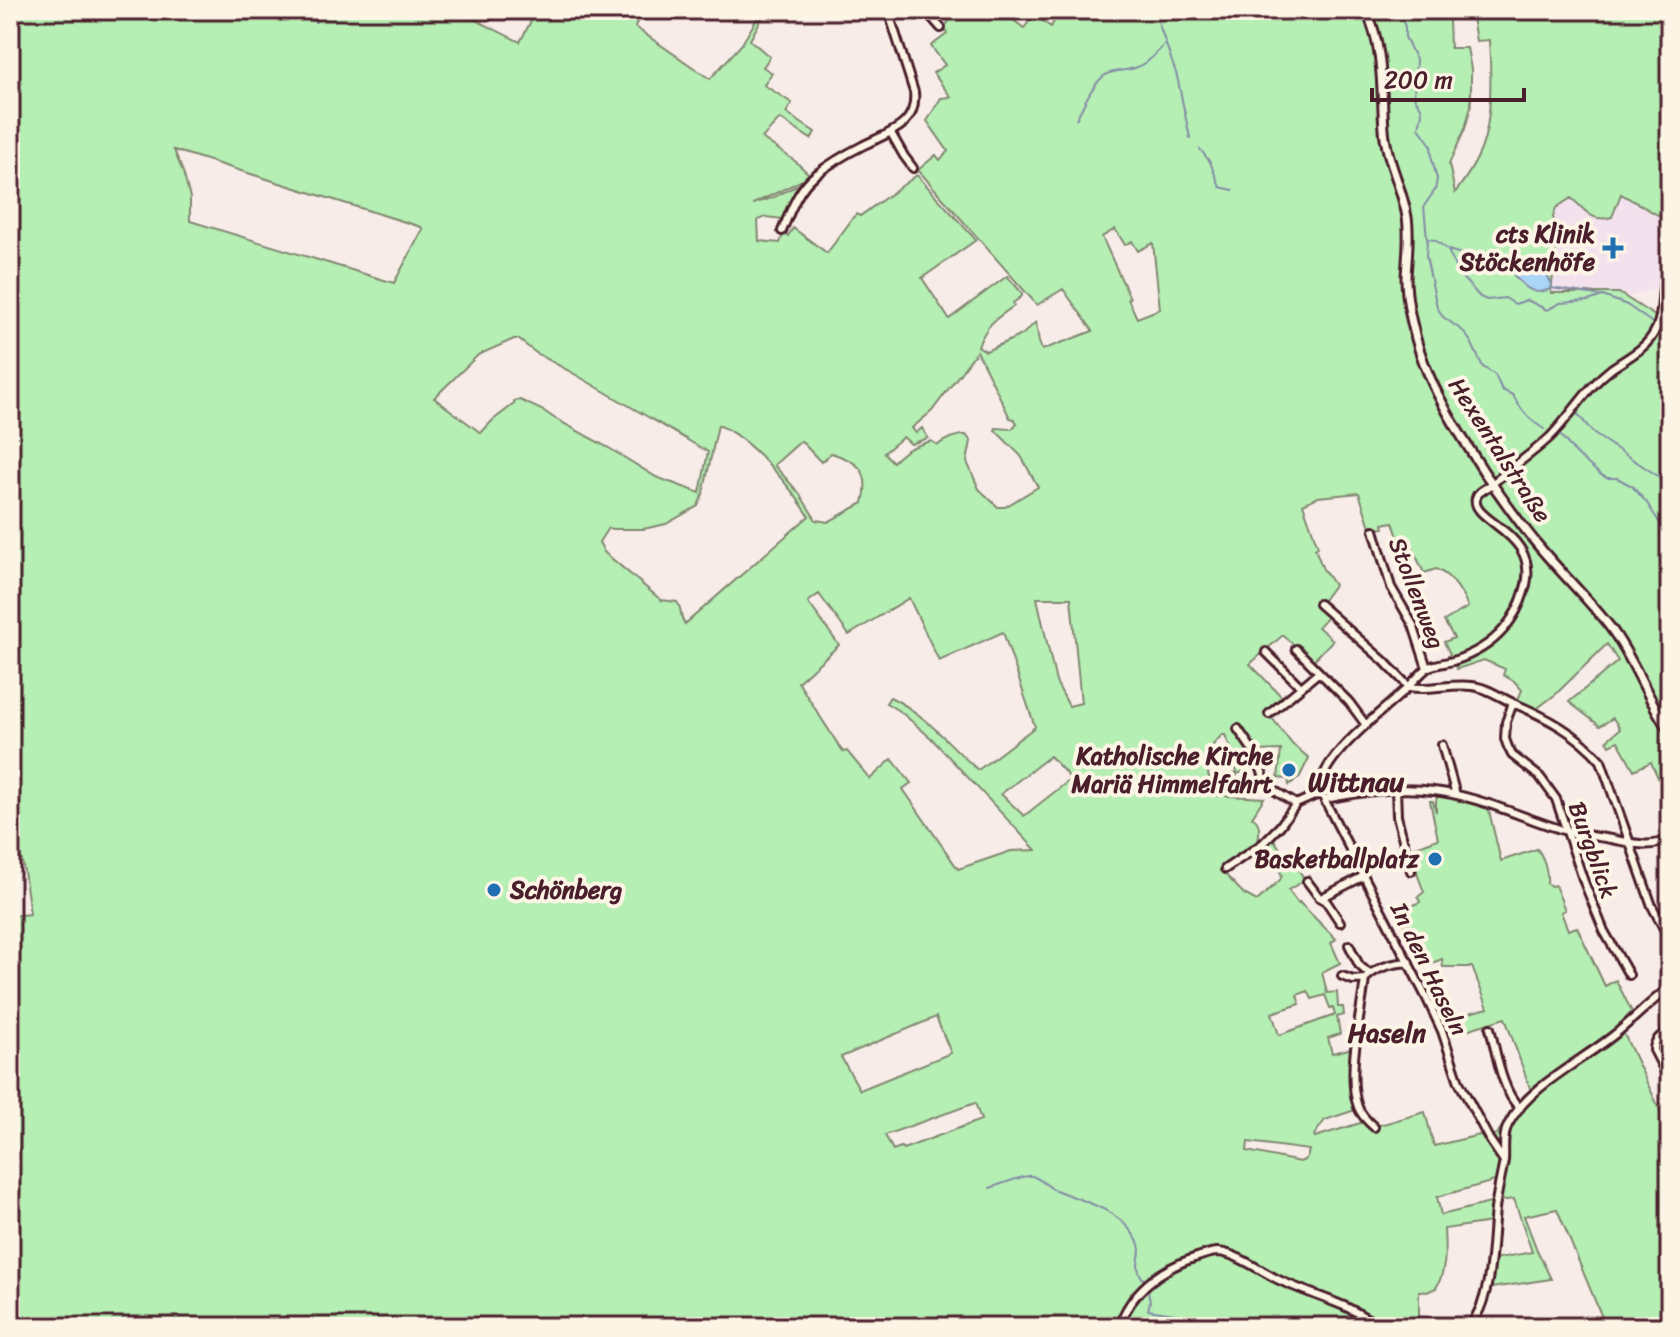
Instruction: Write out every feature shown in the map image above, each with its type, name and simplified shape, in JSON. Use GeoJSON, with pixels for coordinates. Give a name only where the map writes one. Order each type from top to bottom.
{"type":"FeatureCollection","features":[{"type":"Feature","properties":{"kind":"main road","name":"Hexentalstraße"},"geometry":{"type":"LineString","coordinates":[[1366,10],[1379,52],[1384,133],[1407,216],[1406,282],[1412,322],[1436,389],[1492,484],[1539,547],[1609,626],[1670,732]]}},
{"type":"Feature","properties":{"kind":"street"},"geometry":{"type":"LineString","coordinates":[[782,231],[799,194],[811,178],[859,147],[891,133],[910,116],[915,102],[888,10]]}},
{"type":"Feature","properties":{"kind":"street"},"geometry":{"type":"LineString","coordinates":[[925,10],[941,28]]}},
{"type":"Feature","properties":{"kind":"street"},"geometry":{"type":"LineString","coordinates":[[891,133],[913,168]]}},
{"type":"Feature","properties":{"kind":"street"},"geometry":{"type":"LineString","coordinates":[[1323,796],[1320,780],[1326,769],[1366,725],[1424,671],[1486,645],[1513,618],[1525,589],[1528,568],[1521,547],[1483,516],[1475,503],[1478,493],[1552,435],[1597,381],[1652,338],[1661,317],[1663,285],[1670,265]]}},
{"type":"Feature","properties":{"kind":"street","name":"Stollenweg"},"geometry":{"type":"LineString","coordinates":[[1374,530],[1391,587],[1413,625],[1425,682],[1430,688]]}},
{"type":"Feature","properties":{"kind":"street"},"geometry":{"type":"LineString","coordinates":[[1319,604],[1409,687],[1472,686],[1486,690],[1547,718],[1589,747],[1601,761],[1652,906],[1670,940]]}},
{"type":"Feature","properties":{"kind":"street"},"geometry":{"type":"LineString","coordinates":[[1296,649],[1349,702],[1366,725]]}},
{"type":"Feature","properties":{"kind":"street"},"geometry":{"type":"LineString","coordinates":[[1266,652],[1301,687]]}},
{"type":"Feature","properties":{"kind":"street"},"geometry":{"type":"LineString","coordinates":[[1269,714],[1318,673]]}},
{"type":"Feature","properties":{"kind":"street","name":"Burgblick"},"geometry":{"type":"LineString","coordinates":[[1513,703],[1506,722],[1508,747],[1512,755],[1531,768],[1552,791],[1604,931],[1629,975]]}},
{"type":"Feature","properties":{"kind":"street"},"geometry":{"type":"LineString","coordinates":[[1238,729],[1256,755],[1266,783],[1296,804]]}},
{"type":"Feature","properties":{"kind":"street"},"geometry":{"type":"LineString","coordinates":[[1442,745],[1456,795]]}},
{"type":"Feature","properties":{"kind":"street"},"geometry":{"type":"LineString","coordinates":[[1225,869],[1262,844],[1296,804],[1323,796],[1410,788],[1456,795],[1567,831],[1640,845],[1659,845],[1670,839]]}},
{"type":"Feature","properties":{"kind":"street"},"geometry":{"type":"LineString","coordinates":[[1396,789],[1397,816],[1411,871]]}},
{"type":"Feature","properties":{"kind":"street","name":"In den Haseln"},"geometry":{"type":"LineString","coordinates":[[1323,796],[1442,1031],[1459,1082],[1504,1161]]}},
{"type":"Feature","properties":{"kind":"street"},"geometry":{"type":"LineString","coordinates":[[1321,898],[1364,876]]}},
{"type":"Feature","properties":{"kind":"street"},"geometry":{"type":"LineString","coordinates":[[1307,881],[1340,922]]}},
{"type":"Feature","properties":{"kind":"street"},"geometry":{"type":"LineString","coordinates":[[1349,945],[1367,976],[1352,1067],[1355,1095],[1358,1109],[1374,1127]]}},
{"type":"Feature","properties":{"kind":"street"},"geometry":{"type":"LineString","coordinates":[[1342,976],[1353,980],[1395,963],[1409,962]]}},
{"type":"Feature","properties":{"kind":"street"},"geometry":{"type":"LineString","coordinates":[[1469,1327],[1484,1296],[1506,1128],[1520,1108],[1570,1064],[1615,1034],[1670,987]]}},
{"type":"Feature","properties":{"kind":"street"},"geometry":{"type":"LineString","coordinates":[[1490,1028],[1512,1102],[1520,1108]]}},
{"type":"Feature","properties":{"kind":"street"},"geometry":{"type":"LineString","coordinates":[[1670,1030],[1654,1044],[1654,1050],[1670,1081]]}},
{"type":"Feature","properties":{"kind":"street"},"geometry":{"type":"LineString","coordinates":[[1489,1139],[1504,1134]]}},
{"type":"Feature","properties":{"kind":"street"},"geometry":{"type":"LineString","coordinates":[[1119,1327],[1140,1290],[1165,1271],[1191,1259],[1220,1252],[1317,1297],[1356,1311],[1382,1327]]}},
{"type":"Feature","properties":{"kind":"shaded area","name":"cts Klinik Stöckenhöfe"},"geometry":{"type":"Polygon","coordinates":[[[1621,194],[1670,222],[1670,265],[1663,285],[1627,298],[1619,293],[1551,293],[1558,232],[1553,217],[1556,208],[1572,198],[1592,217],[1618,206],[1621,194]]]}},
{"type":"Feature","properties":{"kind":"green space"},"geometry":{"type":"Polygon","coordinates":[[[10,10],[295,10],[327,17],[331,10],[456,10],[520,42],[540,10],[623,10],[638,19],[635,27],[710,79],[742,44],[762,10],[766,10],[750,40],[770,57],[763,67],[772,73],[764,85],[792,103],[786,113],[815,132],[811,139],[780,119],[762,138],[811,176],[753,204],[806,181],[782,219],[766,217],[758,220],[759,241],[780,243],[783,235],[788,236],[793,228],[827,253],[856,214],[860,216],[917,175],[976,240],[922,278],[949,319],[1007,276],[1022,293],[1013,303],[1014,306],[988,327],[978,346],[986,351],[1022,335],[1036,322],[1042,350],[1093,331],[1063,289],[1037,305],[918,170],[936,155],[940,160],[948,151],[927,121],[941,98],[951,97],[933,73],[945,65],[931,46],[947,34],[944,27],[959,10],[1000,10],[1024,28],[1034,15],[1051,27],[1054,21],[1050,10],[1670,10],[1670,222],[1621,194],[1612,217],[1605,218],[1594,217],[1571,198],[1556,208],[1553,217],[1558,232],[1551,293],[1619,293],[1658,318],[1670,265],[1670,742],[1666,739],[1660,742],[1670,765],[1670,805],[1651,762],[1634,770],[1618,741],[1610,745],[1607,740],[1620,729],[1613,718],[1600,726],[1569,702],[1618,661],[1607,644],[1535,710],[1517,702],[1522,690],[1503,675],[1505,669],[1484,660],[1457,669],[1454,658],[1449,659],[1444,642],[1454,638],[1444,621],[1468,607],[1463,596],[1442,572],[1436,569],[1424,573],[1411,545],[1400,543],[1393,522],[1383,524],[1384,528],[1371,530],[1359,493],[1318,497],[1303,504],[1318,547],[1315,549],[1334,585],[1318,607],[1329,615],[1318,627],[1333,640],[1312,662],[1283,635],[1250,664],[1285,700],[1269,714],[1292,744],[1309,758],[1299,778],[1289,785],[1288,779],[1278,778],[1281,750],[1258,751],[1255,765],[1244,763],[1242,773],[1237,773],[1237,781],[1210,782],[1212,795],[1264,798],[1252,817],[1259,825],[1258,844],[1222,871],[1244,894],[1257,901],[1282,875],[1277,867],[1274,869],[1262,848],[1273,838],[1286,858],[1295,855],[1305,880],[1288,890],[1336,939],[1331,943],[1340,963],[1322,972],[1327,993],[1337,992],[1338,1007],[1343,1007],[1344,1015],[1337,1017],[1340,1034],[1328,1038],[1332,1053],[1353,1048],[1350,1069],[1358,1109],[1325,1120],[1315,1137],[1367,1121],[1373,1127],[1425,1112],[1434,1146],[1484,1134],[1486,1137],[1497,1134],[1518,1103],[1531,1091],[1505,1018],[1463,1031],[1458,1016],[1488,1008],[1472,967],[1443,967],[1442,959],[1430,964],[1409,923],[1404,925],[1398,913],[1420,902],[1418,897],[1424,892],[1413,848],[1438,839],[1430,801],[1433,801],[1436,812],[1438,794],[1488,807],[1501,861],[1537,849],[1545,865],[1547,883],[1555,885],[1565,910],[1561,912],[1568,930],[1577,927],[1605,986],[1616,980],[1632,1012],[1611,1032],[1615,1037],[1624,1034],[1670,1131],[1670,1327],[1606,1327],[1557,1209],[1524,1216],[1551,1279],[1484,1289],[1488,1260],[1532,1252],[1514,1199],[1498,1201],[1498,1180],[1437,1197],[1441,1215],[1494,1202],[1491,1222],[1444,1229],[1442,1274],[1436,1288],[1419,1291],[1419,1327],[10,1327],[10,916],[30,914],[23,864],[13,836],[16,834],[10,825],[10,10]],[[1471,12],[1455,13],[1449,19],[1450,48],[1467,48],[1471,69],[1471,106],[1465,129],[1449,164],[1455,193],[1479,154],[1489,113],[1489,40],[1476,41],[1471,12]],[[174,150],[190,198],[190,221],[394,283],[423,229],[174,150]],[[1115,229],[1102,237],[1137,318],[1160,309],[1153,243],[1138,251],[1132,241],[1125,245],[1115,229]],[[518,339],[478,355],[434,398],[481,433],[514,401],[520,400],[656,477],[700,493],[708,452],[536,353],[518,339]],[[977,351],[932,411],[912,428],[916,433],[922,428],[928,438],[911,444],[903,437],[884,453],[893,462],[919,445],[931,441],[938,445],[966,435],[971,441],[967,462],[979,489],[998,507],[1005,507],[1038,487],[1021,456],[995,430],[1012,429],[1017,423],[1010,418],[977,351]],[[718,425],[698,506],[666,524],[643,529],[608,528],[599,542],[604,552],[661,600],[677,602],[685,624],[809,516],[792,491],[756,452],[718,425]],[[801,441],[774,465],[799,493],[816,520],[828,522],[863,503],[864,476],[849,460],[831,453],[821,462],[801,441]],[[819,594],[808,602],[839,645],[798,682],[843,752],[847,751],[870,779],[892,759],[911,783],[903,789],[958,869],[1011,851],[1036,850],[931,738],[886,703],[890,697],[915,712],[978,770],[1035,727],[1003,632],[939,661],[909,598],[849,635],[819,594]],[[1037,598],[1056,682],[1069,706],[1081,703],[1071,598],[1037,598]],[[1225,735],[1208,754],[1209,778],[1237,773],[1225,735]],[[1050,756],[1001,794],[1024,816],[1071,779],[1050,756]],[[1308,991],[1297,995],[1300,1004],[1272,1013],[1279,1035],[1335,1015],[1325,995],[1312,999],[1308,991]],[[936,1017],[841,1057],[860,1090],[951,1053],[936,1017]],[[975,1103],[885,1135],[893,1150],[903,1149],[981,1120],[975,1103]],[[1248,1142],[1247,1151],[1300,1162],[1309,1150],[1248,1142]]]}},
{"type":"Feature","properties":{"kind":"water"},"geometry":{"type":"Polygon","coordinates":[[[1494,259],[1523,261],[1545,272],[1552,284],[1551,289],[1531,290],[1494,259]]]}},
{"type":"Feature","properties":{"kind":"waterway"},"geometry":{"type":"LineString","coordinates":[[271,10],[316,22]]}},
{"type":"Feature","properties":{"kind":"waterway"},"geometry":{"type":"LineString","coordinates":[[1154,10],[1177,76],[1190,138]]}},
{"type":"Feature","properties":{"kind":"waterway"},"geometry":{"type":"LineString","coordinates":[[1399,10],[1405,37],[1416,60],[1414,97],[1422,113],[1419,128],[1431,145],[1437,179],[1435,190],[1424,206],[1427,239],[1435,240],[1448,250],[1458,273],[1480,297],[1487,300],[1505,298],[1515,304],[1527,300],[1547,310],[1560,303],[1588,301],[1603,296],[1627,305],[1654,324]]}},
{"type":"Feature","properties":{"kind":"waterway"},"geometry":{"type":"LineString","coordinates":[[1076,119],[1099,80],[1111,73],[1140,66],[1165,44]]}},
{"type":"Feature","properties":{"kind":"waterway"},"geometry":{"type":"LineString","coordinates":[[1200,149],[1210,162],[1220,187],[1233,190]]}},
{"type":"Feature","properties":{"kind":"waterway"},"geometry":{"type":"LineString","coordinates":[[1427,241],[1426,256],[1437,307],[1443,317],[1463,331],[1483,367],[1495,375],[1502,390],[1513,395],[1526,414],[1544,429]]}},
{"type":"Feature","properties":{"kind":"waterway"},"geometry":{"type":"LineString","coordinates":[[1448,250],[1494,259]]}},
{"type":"Feature","properties":{"kind":"waterway"},"geometry":{"type":"LineString","coordinates":[[1551,288],[1577,292]]}},
{"type":"Feature","properties":{"kind":"waterway"},"geometry":{"type":"LineString","coordinates":[[1578,292],[1601,296]]}},
{"type":"Feature","properties":{"kind":"waterway"},"geometry":{"type":"LineString","coordinates":[[1664,332],[1670,338]]}},
{"type":"Feature","properties":{"kind":"waterway"},"geometry":{"type":"LineString","coordinates":[[1576,412],[1594,434],[1658,476],[1670,489]]}},
{"type":"Feature","properties":{"kind":"waterway"},"geometry":{"type":"LineString","coordinates":[[1561,436],[1577,455],[1601,475],[1617,478],[1632,486],[1661,525],[1665,610],[1670,632]]}},
{"type":"Feature","properties":{"kind":"waterway"},"geometry":{"type":"LineString","coordinates":[[990,1188],[1032,1176],[1053,1189],[1111,1213],[1137,1240],[1140,1250],[1138,1269],[1144,1280]]}},
{"type":"Feature","properties":{"kind":"waterway"},"geometry":{"type":"LineString","coordinates":[[1148,1291],[1148,1310],[1181,1315],[1205,1327]]}},
{"type":"Feature","properties":{"kind":"place","name":"cts Klinik Stöckenhöfe"},"geometry":{"type":"Point","coordinates":[1613,248]}},
{"type":"Feature","properties":{"kind":"place","name":"Katholische Kirche Mariä Himmelfahrt"},"geometry":{"type":"Point","coordinates":[1289,770]}},
{"type":"Feature","properties":{"kind":"place","name":"Basketballplatz"},"geometry":{"type":"Point","coordinates":[1435,859]}},
{"type":"Feature","properties":{"kind":"place","name":"Schönberg"},"geometry":{"type":"Point","coordinates":[494,890]}},
{"type":"Feature","properties":{"kind":"district","name":"Wittnau"},"geometry":{"type":"Point","coordinates":[1356,781]}},
{"type":"Feature","properties":{"kind":"district","name":"Haseln"},"geometry":{"type":"Point","coordinates":[1387,1033]}}]}
